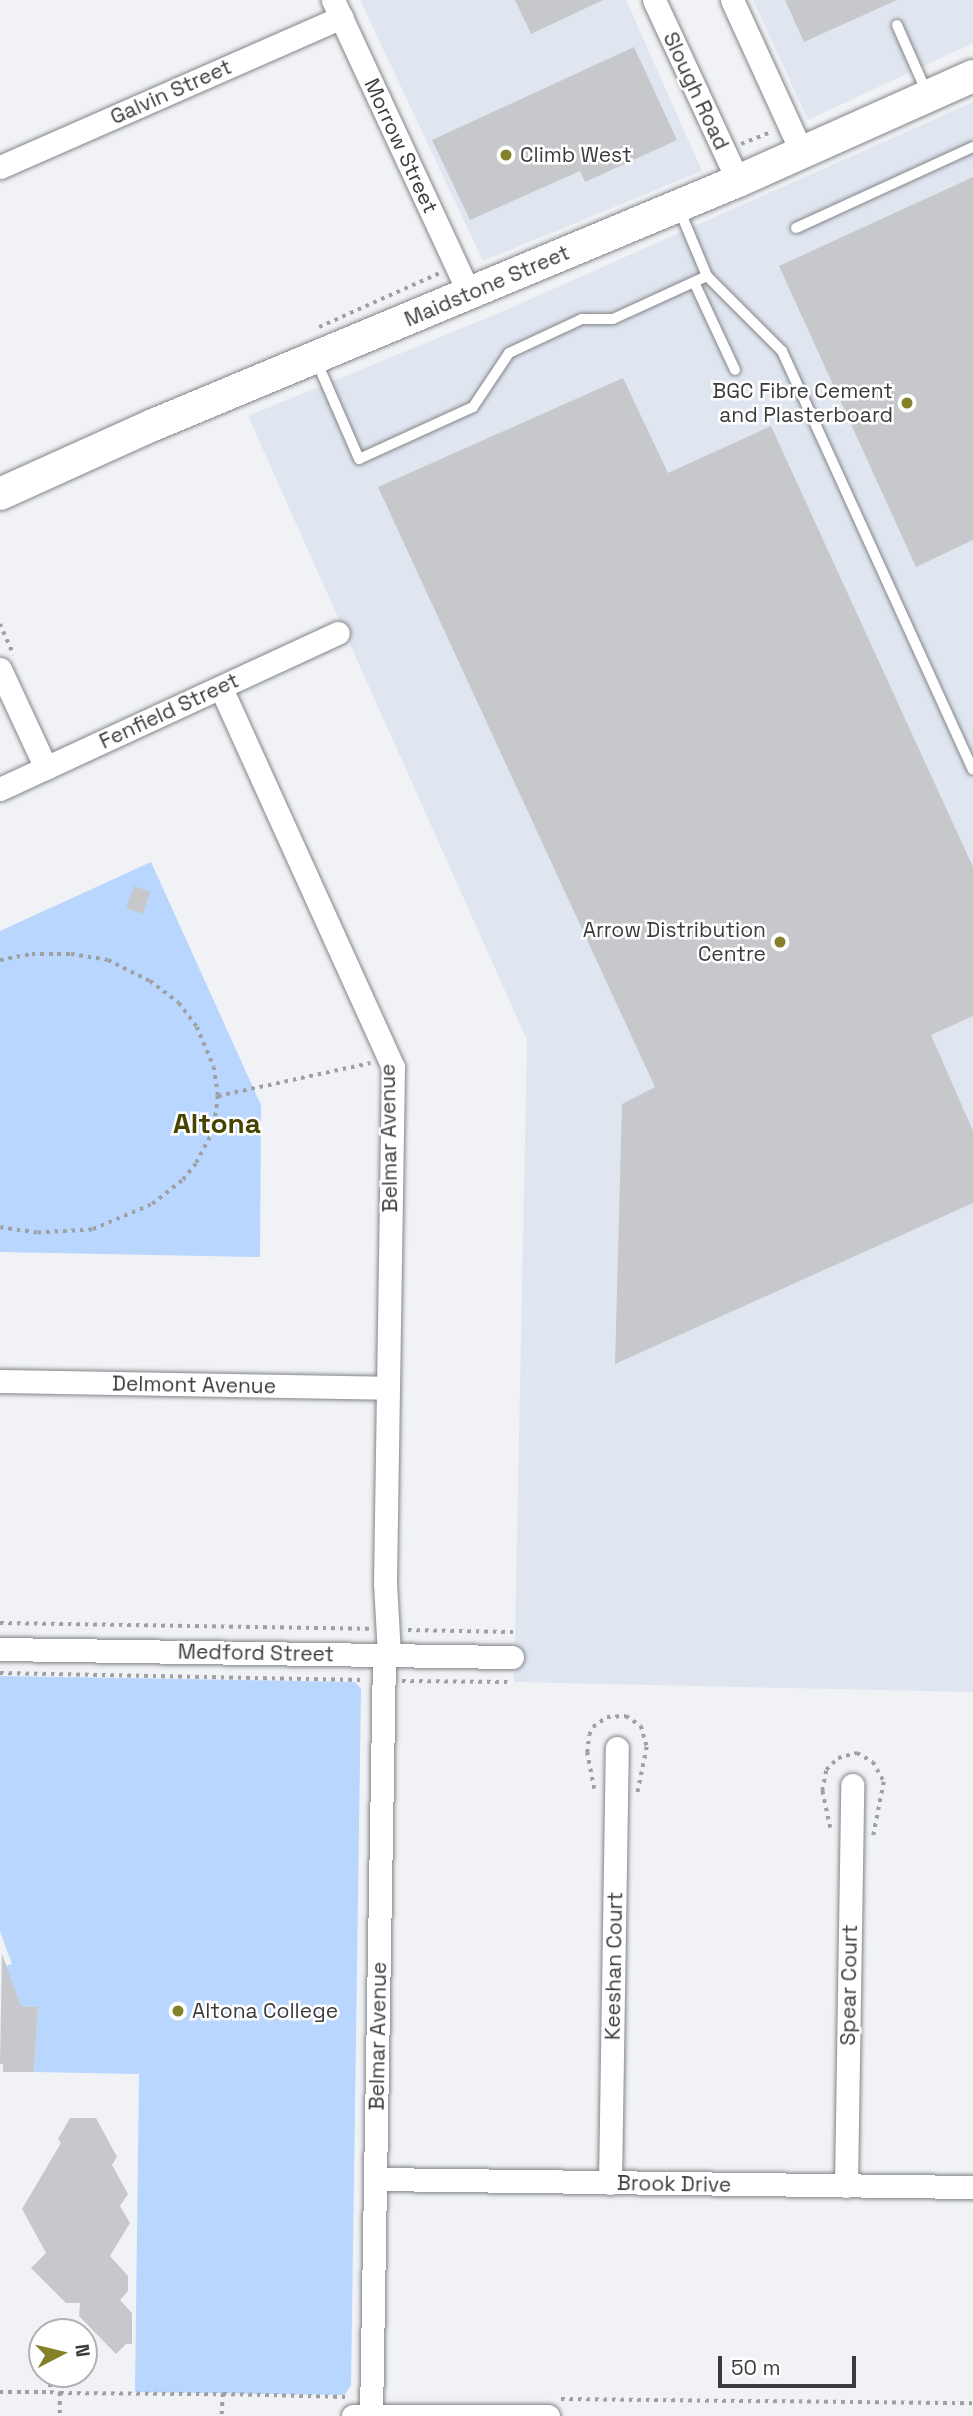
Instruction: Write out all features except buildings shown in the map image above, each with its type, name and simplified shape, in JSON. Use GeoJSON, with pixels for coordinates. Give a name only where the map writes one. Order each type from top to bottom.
{"type":"FeatureCollection","features":[{"type":"Feature","properties":{"kind":"main road","name":"Maidstone Street"},"geometry":{"type":"LineString","coordinates":[[0,494],[314,343],[469,293],[737,181],[973,76]]}},
{"type":"Feature","properties":{"kind":"street","name":"Slough Road"},"geometry":{"type":"LineString","coordinates":[[654,0],[737,181]]}},
{"type":"Feature","properties":{"kind":"street"},"geometry":{"type":"LineString","coordinates":[[732,0],[802,153]]}},
{"type":"Feature","properties":{"kind":"street","name":"Galvin Street"},"geometry":{"type":"LineString","coordinates":[[0,167],[337,9]]}},
{"type":"Feature","properties":{"kind":"street","name":"Morrow Street"},"geometry":{"type":"LineString","coordinates":[[337,9],[469,293]]}},
{"type":"Feature","properties":{"kind":"street","name":"Fenfield Street"},"geometry":{"type":"LineString","coordinates":[[0,789],[338,633]]}},
{"type":"Feature","properties":{"kind":"street"},"geometry":{"type":"LineString","coordinates":[[0,669],[46,768]]}},
{"type":"Feature","properties":{"kind":"street","name":"Belmar Avenue"},"geometry":{"type":"LineString","coordinates":[[221,688],[393,1067],[376,2179],[367,2411]]}},
{"type":"Feature","properties":{"kind":"street","name":"Delmont Avenue"},"geometry":{"type":"LineString","coordinates":[[0,1381],[388,1388]]}},
{"type":"Feature","properties":{"kind":"street","name":"Medford Street"},"geometry":{"type":"LineString","coordinates":[[0,1649],[512,1657]]}},
{"type":"Feature","properties":{"kind":"street","name":"Keeshan Court"},"geometry":{"type":"LineString","coordinates":[[610,2183],[617,1748]]}},
{"type":"Feature","properties":{"kind":"street","name":"Spear Court"},"geometry":{"type":"LineString","coordinates":[[846,2186],[852,1785]]}},
{"type":"Feature","properties":{"kind":"street","name":"Brook Drive"},"geometry":{"type":"LineString","coordinates":[[376,2179],[973,2187]]}},
{"type":"Feature","properties":{"kind":"street"},"geometry":{"type":"LineString","coordinates":[[367,2411],[448,2415],[548,2407]]}},
{"type":"Feature","properties":{"kind":"lane"},"geometry":{"type":"LineString","coordinates":[[897,25],[929,96]]}},
{"type":"Feature","properties":{"kind":"lane"},"geometry":{"type":"LineString","coordinates":[[796,228],[973,147]]}},
{"type":"Feature","properties":{"kind":"lane"},"geometry":{"type":"LineString","coordinates":[[677,206],[707,276],[782,351],[973,770]]}},
{"type":"Feature","properties":{"kind":"lane"},"geometry":{"type":"LineString","coordinates":[[314,343],[359,459],[473,407],[509,353],[582,319],[613,318],[707,276]]}},
{"type":"Feature","properties":{"kind":"lane"},"geometry":{"type":"LineString","coordinates":[[694,282],[735,370]]}},
{"type":"Feature","properties":{"kind":"path"},"geometry":{"type":"LineString","coordinates":[[723,151],[788,124]]}},
{"type":"Feature","properties":{"kind":"path"},"geometry":{"type":"LineString","coordinates":[[314,343],[440,274],[435,262]]}},
{"type":"Feature","properties":{"kind":"path"},"geometry":{"type":"LineString","coordinates":[[0,960],[32,954],[71,954],[108,960],[150,981],[179,1003],[197,1027],[214,1067],[218,1096],[214,1130],[196,1164],[182,1181],[152,1205],[92,1230],[37,1233],[0,1228]]}},
{"type":"Feature","properties":{"kind":"path"},"geometry":{"type":"LineString","coordinates":[[218,1096],[372,1062],[375,1070]]}},
{"type":"Feature","properties":{"kind":"path"},"geometry":{"type":"LineString","coordinates":[[0,1623],[513,1632]]}},
{"type":"Feature","properties":{"kind":"path"},"geometry":{"type":"LineString","coordinates":[[0,1673],[512,1682]]}},
{"type":"Feature","properties":{"kind":"path"},"geometry":{"type":"LineString","coordinates":[[50,2388],[50,2392]]}},
{"type":"Feature","properties":{"kind":"path"},"geometry":{"type":"LineString","coordinates":[[0,2392],[223,2394],[367,2411]]}},
{"type":"Feature","properties":{"kind":"path"},"geometry":{"type":"LineString","coordinates":[[60,2393],[60,2416]]}},
{"type":"Feature","properties":{"kind":"path"},"geometry":{"type":"LineString","coordinates":[[222,2416],[223,2394]]}},
{"type":"Feature","properties":{"kind":"path"},"geometry":{"type":"LineString","coordinates":[[548,2407],[973,2403]]}},
{"type":"Feature","properties":{"kind":"shaded area"},"geometry":{"type":"Polygon","coordinates":[[[360,0],[626,0],[702,171],[483,261],[360,0]]]}},
{"type":"Feature","properties":{"kind":"shaded area"},"geometry":{"type":"Polygon","coordinates":[[[753,0],[973,0],[973,43],[808,120],[753,0]]]}},
{"type":"Feature","properties":{"kind":"shaded area"},"geometry":{"type":"Polygon","coordinates":[[[973,102],[973,1692],[514,1682],[527,1040],[248,416],[506,310],[973,102]]]}},
{"type":"Feature","properties":{"kind":"shaded area"},"geometry":{"type":"Polygon","coordinates":[[[151,862],[261,1105],[260,1257],[0,1252],[0,931],[151,862]]]}},
{"type":"Feature","properties":{"kind":"shaded area","name":"Altona College"},"geometry":{"type":"Polygon","coordinates":[[[0,1676],[355,1682],[361,1689],[351,2386],[344,2395],[135,2392],[139,2074],[34,2072],[38,2007],[21,2006],[6,1966],[12,1964],[0,1931],[0,1676]]]}},
{"type":"Feature","properties":{"kind":"place","name":"Climb West"},"geometry":{"type":"Point","coordinates":[506,155]}},
{"type":"Feature","properties":{"kind":"place","name":"BGC Fibre Cement and Plasterboard"},"geometry":{"type":"Point","coordinates":[907,403]}},
{"type":"Feature","properties":{"kind":"place","name":"Arrow Distribution Centre"},"geometry":{"type":"Point","coordinates":[780,942]}},
{"type":"Feature","properties":{"kind":"place","name":"Altona College"},"geometry":{"type":"Point","coordinates":[178,2011]}},
{"type":"Feature","properties":{"kind":"district","name":"Altona"},"geometry":{"type":"Point","coordinates":[217,1123]}}]}
